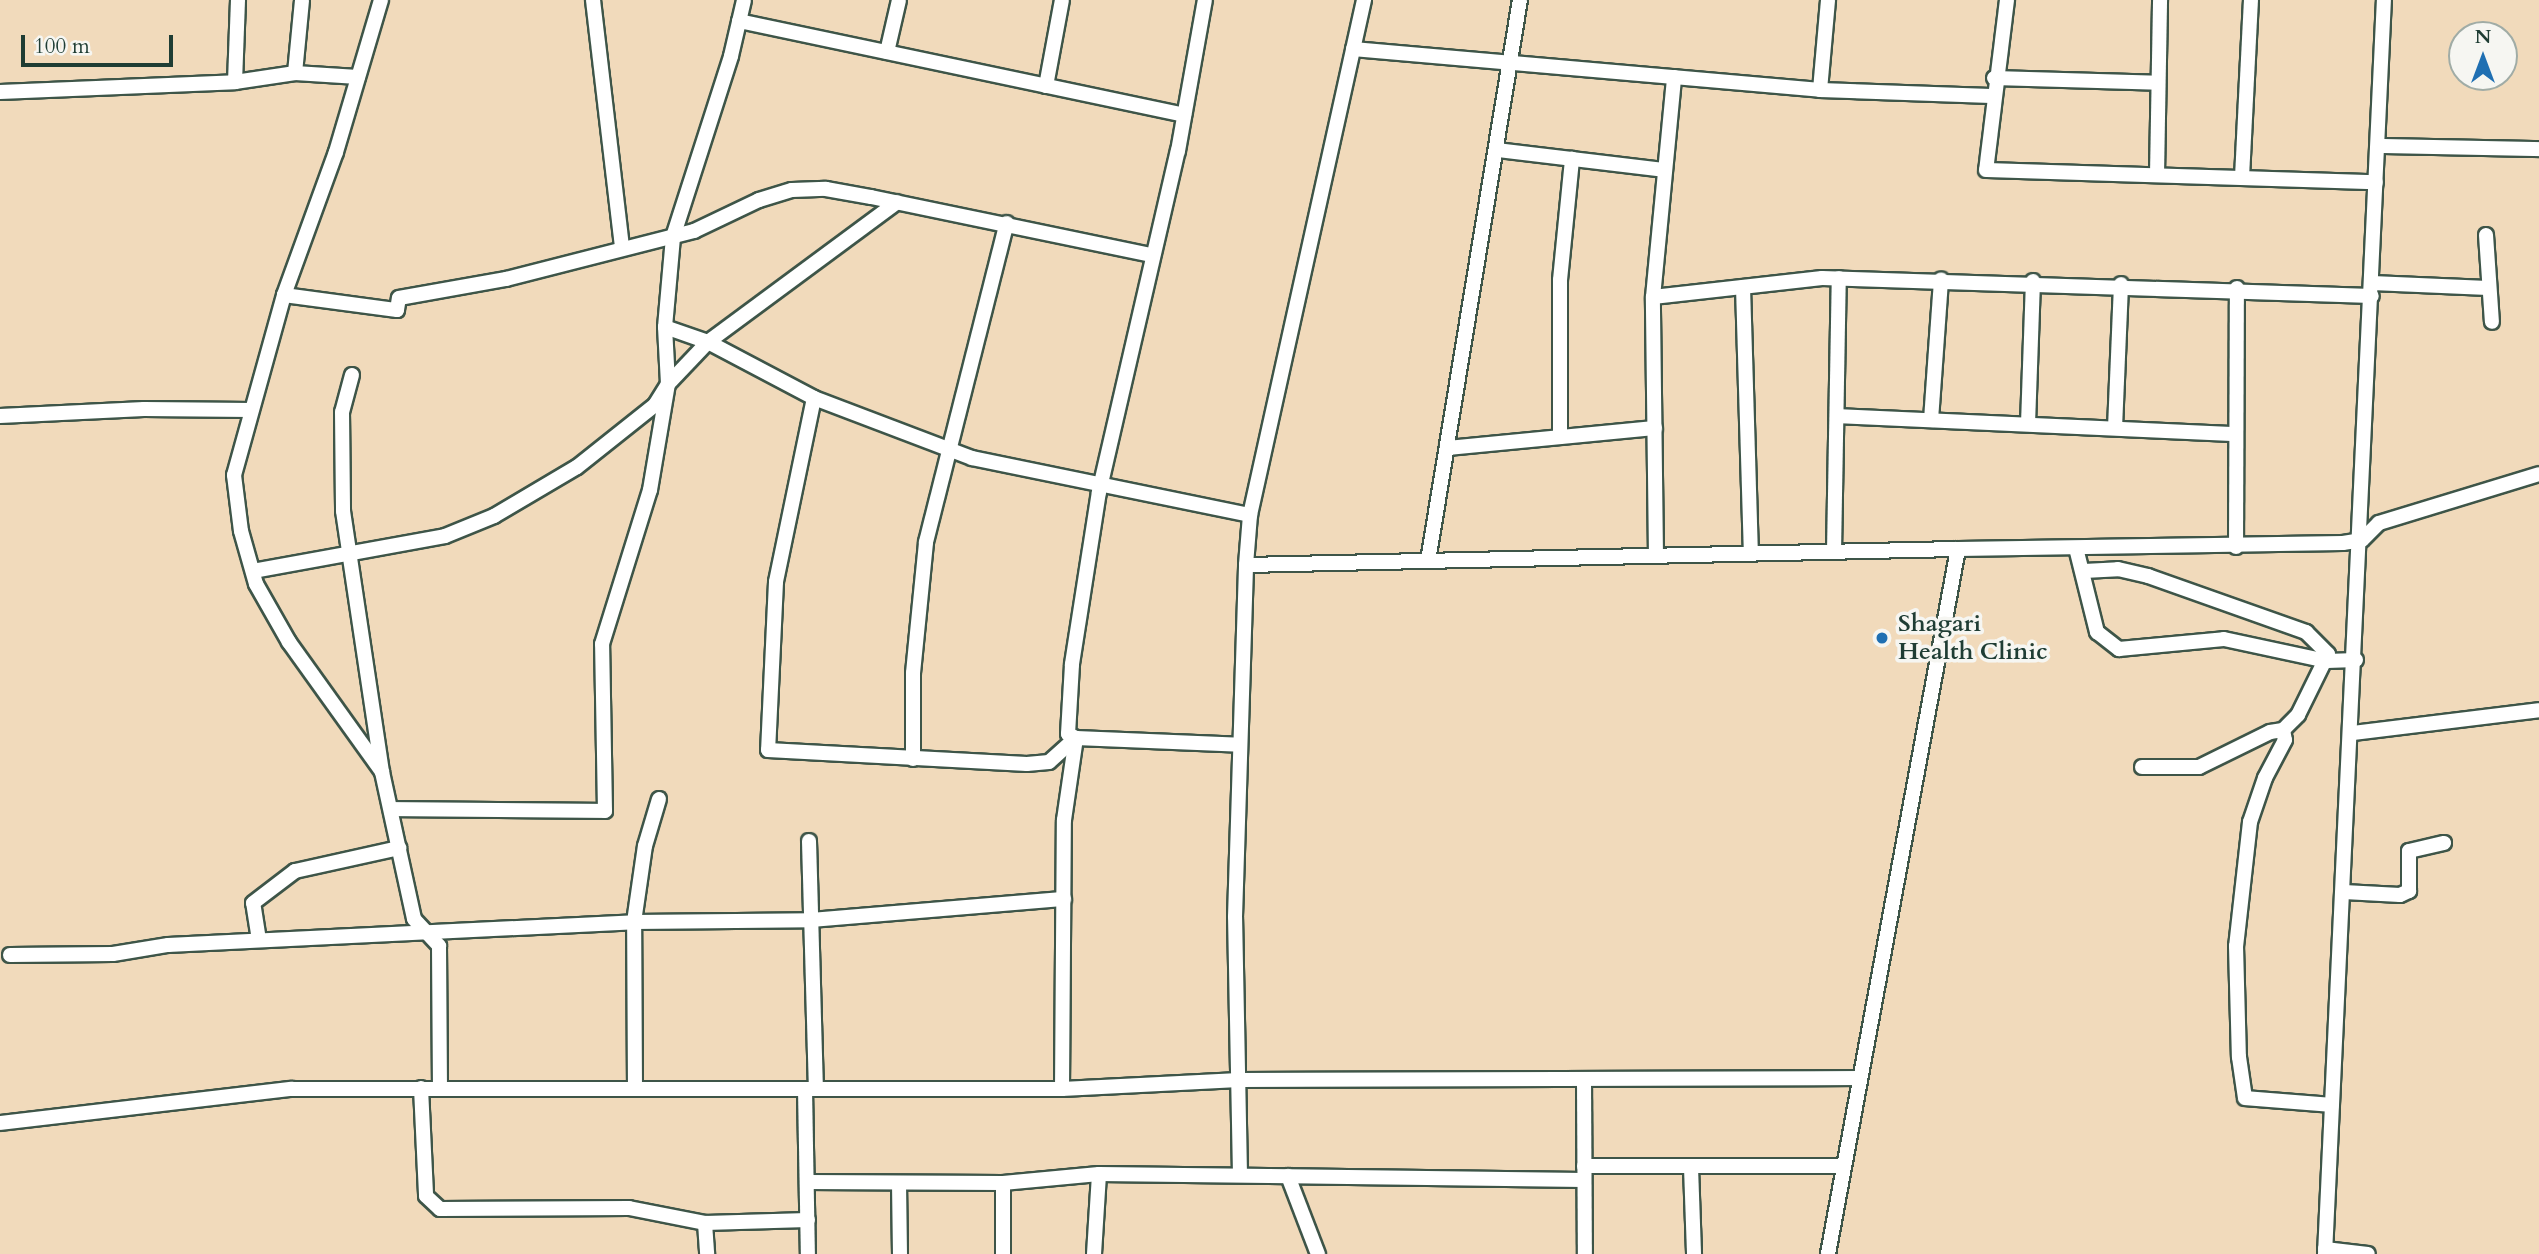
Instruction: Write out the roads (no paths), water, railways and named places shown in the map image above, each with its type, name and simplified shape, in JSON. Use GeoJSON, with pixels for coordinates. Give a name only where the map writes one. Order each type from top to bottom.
{"type":"FeatureCollection","features":[{"type":"Feature","properties":{"kind":"street"},"geometry":{"type":"LineString","coordinates":[[235,82],[238,0]]}},
{"type":"Feature","properties":{"kind":"street"},"geometry":{"type":"LineString","coordinates":[[295,73],[302,0]]}},
{"type":"Feature","properties":{"kind":"street"},"geometry":{"type":"LineString","coordinates":[[381,0],[285,295],[234,475],[241,531],[253,571],[289,642],[382,772]]}},
{"type":"Feature","properties":{"kind":"street"},"geometry":{"type":"LineString","coordinates":[[593,0],[622,248]]}},
{"type":"Feature","properties":{"kind":"street"},"geometry":{"type":"LineString","coordinates":[[391,809],[606,811],[603,644],[627,576],[650,490],[668,384],[665,327],[673,237],[744,0]]}},
{"type":"Feature","properties":{"kind":"street"},"geometry":{"type":"LineString","coordinates":[[887,52],[899,0]]}},
{"type":"Feature","properties":{"kind":"street"},"geometry":{"type":"LineString","coordinates":[[1046,86],[1062,0]]}},
{"type":"Feature","properties":{"kind":"street"},"geometry":{"type":"LineString","coordinates":[[1205,0],[1184,114],[1102,481],[1072,664],[1068,734],[1076,738],[1240,746]]}},
{"type":"Feature","properties":{"kind":"street"},"geometry":{"type":"LineString","coordinates":[[1240,1175],[1236,917],[1246,565],[1250,515],[1364,0]]}},
{"type":"Feature","properties":{"kind":"street"},"geometry":{"type":"LineString","coordinates":[[1428,561],[1512,62],[1520,0]]}},
{"type":"Feature","properties":{"kind":"street"},"geometry":{"type":"LineString","coordinates":[[1820,90],[1828,0]]}},
{"type":"Feature","properties":{"kind":"street"},"geometry":{"type":"LineString","coordinates":[[2007,0],[1994,78],[1986,170],[2376,182]]}},
{"type":"Feature","properties":{"kind":"street"},"geometry":{"type":"LineString","coordinates":[[2157,175],[2160,0]]}},
{"type":"Feature","properties":{"kind":"street"},"geometry":{"type":"LineString","coordinates":[[2242,177],[2250,0]]}},
{"type":"Feature","properties":{"kind":"street"},"geometry":{"type":"LineString","coordinates":[[2368,1254],[2325,1252],[2353,733],[2384,0]]}},
{"type":"Feature","properties":{"kind":"street"},"geometry":{"type":"LineString","coordinates":[[739,21],[1184,114]]}},
{"type":"Feature","properties":{"kind":"street"},"geometry":{"type":"LineString","coordinates":[[1353,49],[1820,90],[1992,96]]}},
{"type":"Feature","properties":{"kind":"street"},"geometry":{"type":"LineString","coordinates":[[0,92],[235,82],[295,73],[358,77]]}},
{"type":"Feature","properties":{"kind":"street"},"geometry":{"type":"LineString","coordinates":[[1656,556],[1653,297],[1674,77]]}},
{"type":"Feature","properties":{"kind":"street"},"geometry":{"type":"LineString","coordinates":[[1994,78],[2158,83]]}},
{"type":"Feature","properties":{"kind":"street"},"geometry":{"type":"LineString","coordinates":[[2378,146],[2539,149]]}},
{"type":"Feature","properties":{"kind":"street"},"geometry":{"type":"LineString","coordinates":[[1497,150],[1665,170]]}},
{"type":"Feature","properties":{"kind":"street"},"geometry":{"type":"LineString","coordinates":[[1560,437],[1560,280],[1572,159]]}},
{"type":"Feature","properties":{"kind":"street"},"geometry":{"type":"LineString","coordinates":[[285,295],[397,310],[399,298],[506,279],[673,237],[792,190],[826,189],[897,202],[1007,223],[1151,256]]}},
{"type":"Feature","properties":{"kind":"street"},"geometry":{"type":"LineString","coordinates":[[253,571],[445,536],[494,516],[577,467],[655,405],[668,384],[708,342],[897,202]]}},
{"type":"Feature","properties":{"kind":"street"},"geometry":{"type":"LineString","coordinates":[[913,759],[917,602],[947,449],[1007,223]]}},
{"type":"Feature","properties":{"kind":"street"},"geometry":{"type":"LineString","coordinates":[[2486,234],[2492,322]]}},
{"type":"Feature","properties":{"kind":"street"},"geometry":{"type":"LineString","coordinates":[[1653,297],[1839,278],[2236,288],[2488,288]]}},
{"type":"Feature","properties":{"kind":"street"},"geometry":{"type":"LineString","coordinates":[[1835,552],[1839,278]]}},
{"type":"Feature","properties":{"kind":"street"},"geometry":{"type":"LineString","coordinates":[[1931,420],[1941,279]]}},
{"type":"Feature","properties":{"kind":"street"},"geometry":{"type":"LineString","coordinates":[[2028,424],[2033,281]]}},
{"type":"Feature","properties":{"kind":"street"},"geometry":{"type":"LineString","coordinates":[[2115,428],[2121,285]]}},
{"type":"Feature","properties":{"kind":"street"},"geometry":{"type":"LineString","coordinates":[[1743,286],[1751,554]]}},
{"type":"Feature","properties":{"kind":"street"},"geometry":{"type":"LineString","coordinates":[[2236,288],[2236,547]]}},
{"type":"Feature","properties":{"kind":"street"},"geometry":{"type":"LineString","coordinates":[[665,327],[708,342],[814,398],[972,458],[1102,481],[1250,515]]}},
{"type":"Feature","properties":{"kind":"street"},"geometry":{"type":"LineString","coordinates":[[352,375],[342,412],[343,511],[382,772],[414,919],[439,946],[440,1088]]}},
{"type":"Feature","properties":{"kind":"street"},"geometry":{"type":"LineString","coordinates":[[814,398],[778,570],[766,747],[913,759],[1049,762],[1076,738]]}},
{"type":"Feature","properties":{"kind":"street"},"geometry":{"type":"LineString","coordinates":[[0,416],[144,409],[251,410]]}},
{"type":"Feature","properties":{"kind":"street"},"geometry":{"type":"LineString","coordinates":[[1837,416],[2236,433]]}},
{"type":"Feature","properties":{"kind":"street"},"geometry":{"type":"LineString","coordinates":[[1447,448],[1654,428]]}},
{"type":"Feature","properties":{"kind":"street"},"geometry":{"type":"LineString","coordinates":[[1246,565],[1958,549],[2236,547],[2362,540],[2379,523],[2539,474]]}},
{"type":"Feature","properties":{"kind":"street"},"geometry":{"type":"LineString","coordinates":[[2076,548],[2098,632],[2119,649],[2224,639],[2327,661],[2356,660]]}},
{"type":"Feature","properties":{"kind":"street"},"geometry":{"type":"LineString","coordinates":[[1828,1254],[1958,549]]}},
{"type":"Feature","properties":{"kind":"street"},"geometry":{"type":"LineString","coordinates":[[2084,571],[2118,569],[2148,576],[2306,632],[2323,646],[2327,661],[2298,715],[2283,730],[2270,732],[2221,760],[2199,767],[2142,767]]}},
{"type":"Feature","properties":{"kind":"street"},"geometry":{"type":"LineString","coordinates":[[2353,733],[2539,710]]}},
{"type":"Feature","properties":{"kind":"street"},"geometry":{"type":"LineString","coordinates":[[2283,730],[2285,740],[2265,778],[2243,858],[2236,925],[2240,1069],[2248,1101],[2332,1105]]}},
{"type":"Feature","properties":{"kind":"street"},"geometry":{"type":"LineString","coordinates":[[1062,1089],[1063,820],[1076,738]]}},
{"type":"Feature","properties":{"kind":"street"},"geometry":{"type":"LineString","coordinates":[[635,1088],[634,922],[645,846],[659,799]]}},
{"type":"Feature","properties":{"kind":"street"},"geometry":{"type":"LineString","coordinates":[[808,1254],[812,920],[809,841]]}},
{"type":"Feature","properties":{"kind":"street"},"geometry":{"type":"LineString","coordinates":[[2344,892],[2400,895],[2409,891],[2409,851],[2444,843]]}},
{"type":"Feature","properties":{"kind":"street"},"geometry":{"type":"LineString","coordinates":[[259,940],[253,903],[295,870],[399,848]]}},
{"type":"Feature","properties":{"kind":"street"},"geometry":{"type":"LineString","coordinates":[[10,956],[113,954],[168,945],[634,922],[812,920],[1064,899]]}},
{"type":"Feature","properties":{"kind":"street"},"geometry":{"type":"LineString","coordinates":[[0,1123],[248,1092],[421,1088],[1062,1089],[1239,1080],[1584,1081],[1860,1078]]}},
{"type":"Feature","properties":{"kind":"street"},"geometry":{"type":"LineString","coordinates":[[1584,1081],[1585,1254]]}},
{"type":"Feature","properties":{"kind":"street"},"geometry":{"type":"LineString","coordinates":[[421,1088],[426,1196],[440,1209],[629,1208],[705,1223],[808,1220]]}},
{"type":"Feature","properties":{"kind":"street"},"geometry":{"type":"LineString","coordinates":[[807,1182],[1003,1183],[1099,1174],[1584,1173],[1691,1167],[1844,1166]]}},
{"type":"Feature","properties":{"kind":"street"},"geometry":{"type":"LineString","coordinates":[[1691,1167],[1694,1254]]}},
{"type":"Feature","properties":{"kind":"street"},"geometry":{"type":"LineString","coordinates":[[1094,1254],[1099,1174]]}},
{"type":"Feature","properties":{"kind":"street"},"geometry":{"type":"LineString","coordinates":[[1288,1175],[1318,1254]]}},
{"type":"Feature","properties":{"kind":"street"},"geometry":{"type":"LineString","coordinates":[[899,1183],[900,1254]]}},
{"type":"Feature","properties":{"kind":"street"},"geometry":{"type":"LineString","coordinates":[[1003,1183],[1003,1254]]}},
{"type":"Feature","properties":{"kind":"street"},"geometry":{"type":"LineString","coordinates":[[705,1223],[706,1254]]}},
{"type":"Feature","properties":{"kind":"place","name":"Shagari Health Clinic"},"geometry":{"type":"Point","coordinates":[1882,638]}}]}
